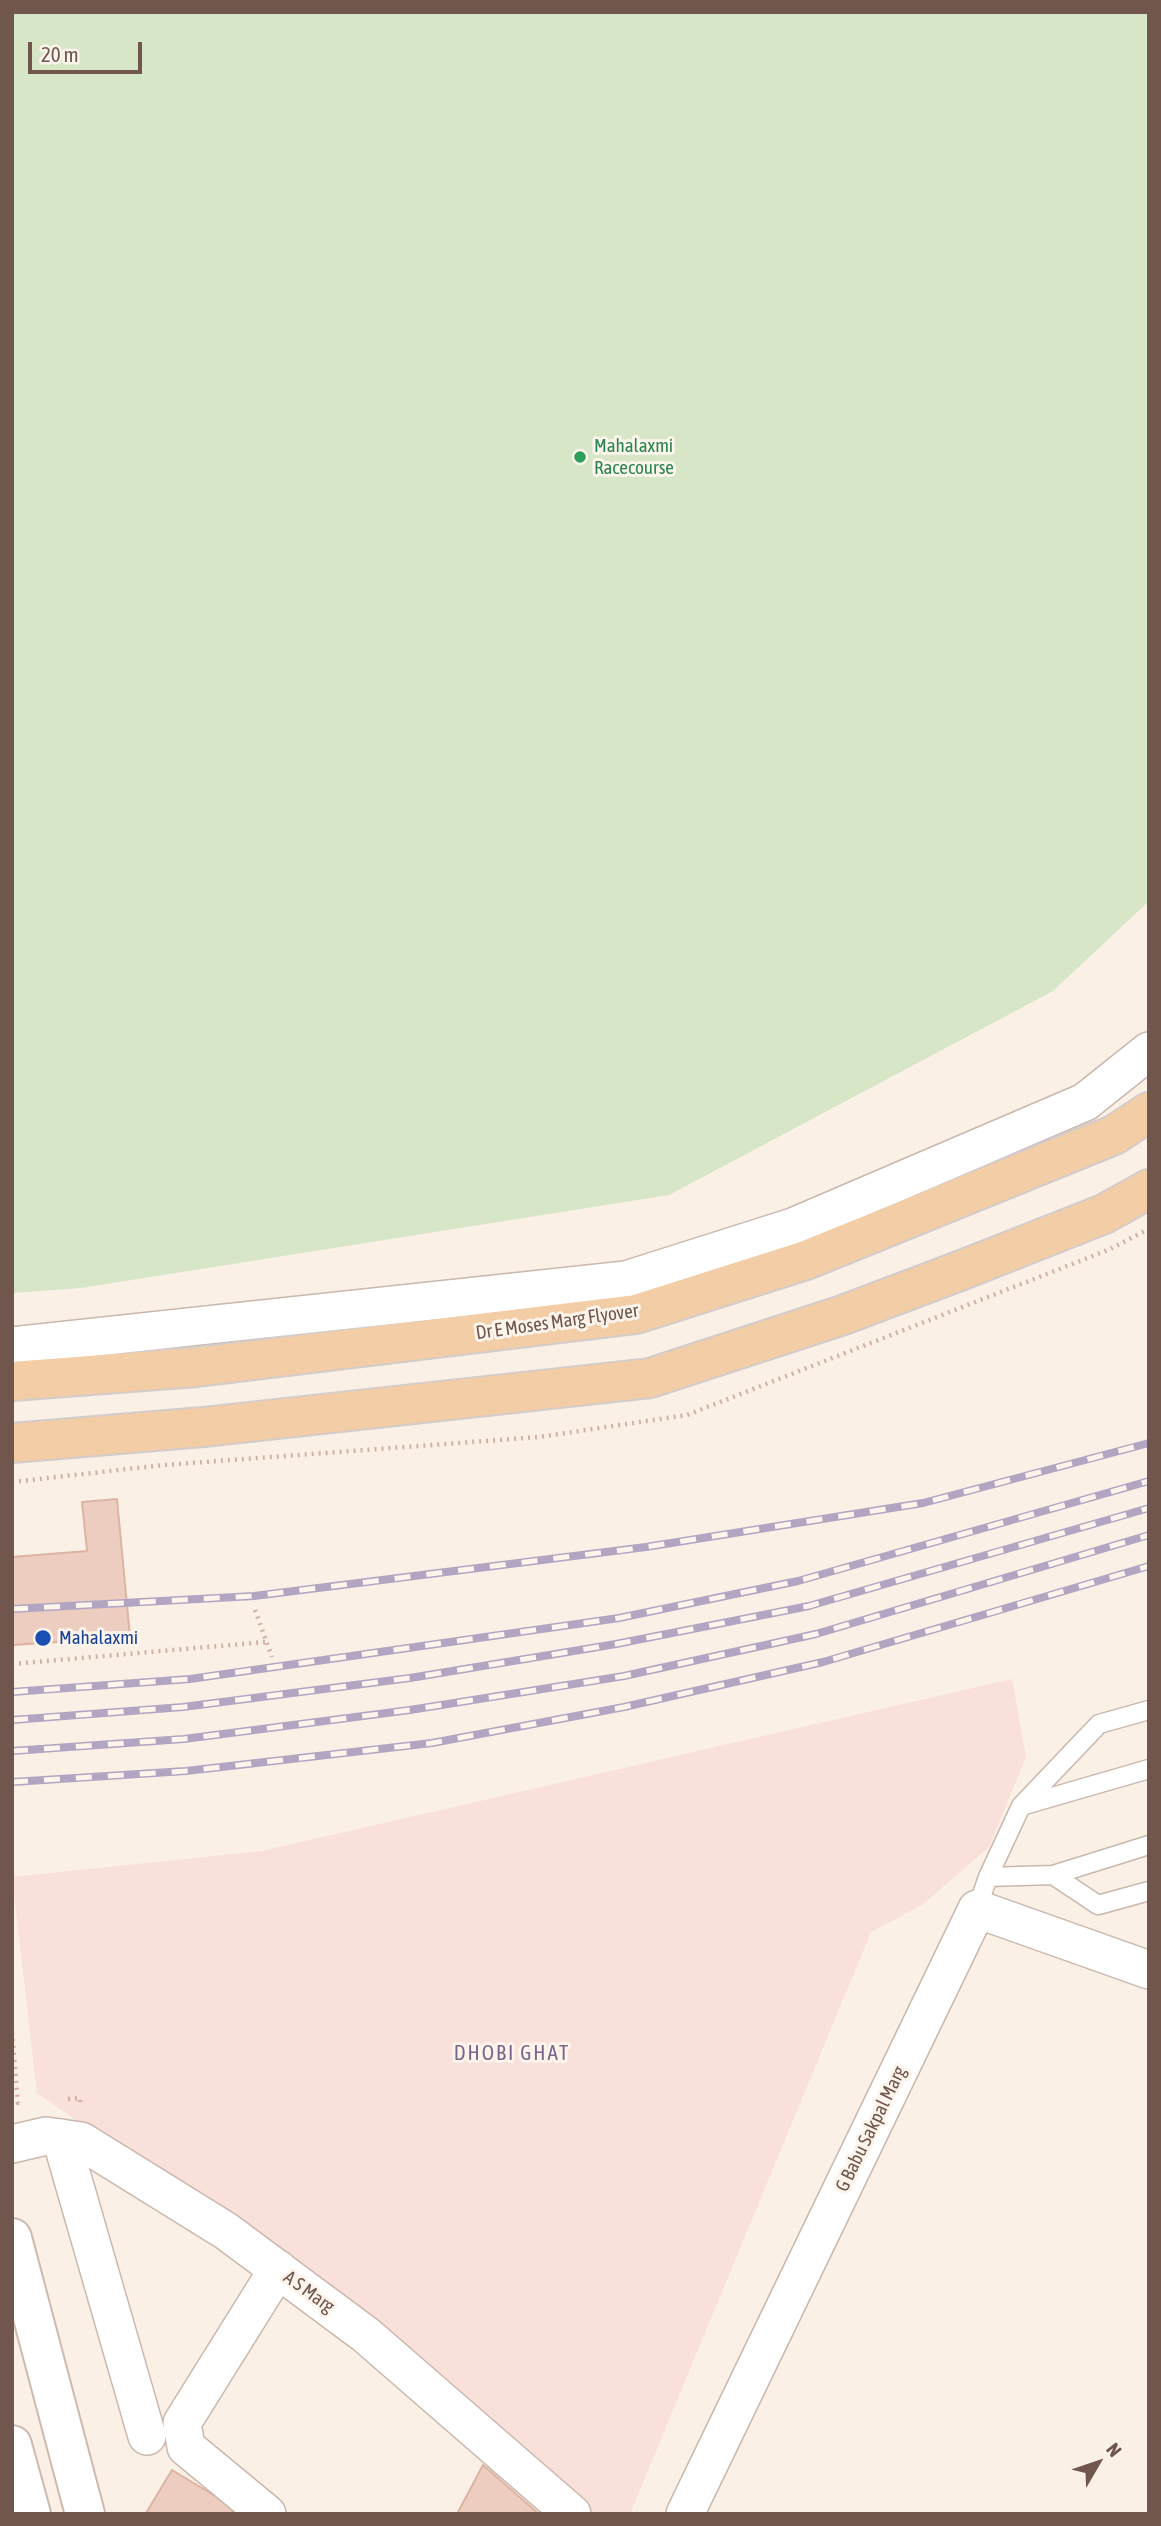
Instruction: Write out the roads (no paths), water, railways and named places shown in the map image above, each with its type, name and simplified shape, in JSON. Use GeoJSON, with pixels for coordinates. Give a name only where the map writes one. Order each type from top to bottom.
{"type":"FeatureCollection","features":[{"type":"Feature","properties":{"kind":"main road","name":"Dr E Moses Marg Flyover"},"geometry":{"type":"LineString","coordinates":[[12,1381],[197,1367],[636,1314],[806,1260],[1114,1135],[1149,1112]]}},
{"type":"Feature","properties":{"kind":"main road"},"geometry":{"type":"LineString","coordinates":[[12,1443],[204,1427],[650,1378],[855,1310],[1104,1214],[1147,1203]]}},
{"type":"Feature","properties":{"kind":"main road"},"geometry":{"type":"LineString","coordinates":[[12,2238],[85,2514]]}},
{"type":"Feature","properties":{"kind":"main road"},"geometry":{"type":"LineString","coordinates":[[12,2445],[31,2514]]}},
{"type":"Feature","properties":{"kind":"street"},"geometry":{"type":"LineString","coordinates":[[12,1346],[626,1280],[793,1227],[1085,1102],[1149,1051]]}},
{"type":"Feature","properties":{"kind":"street"},"geometry":{"type":"LineString","coordinates":[[983,1893],[1149,1970]]}},
{"type":"Feature","properties":{"kind":"street","name":"G Babu Sakpal Marg"},"geometry":{"type":"LineString","coordinates":[[685,2514],[983,1893]]}},
{"type":"Feature","properties":{"kind":"street","name":"A S Marg"},"geometry":{"type":"LineString","coordinates":[[12,2144],[46,2136],[81,2141],[226,2231],[366,2334],[572,2514]]}},
{"type":"Feature","properties":{"kind":"street"},"geometry":{"type":"LineString","coordinates":[[61,2138],[147,2436]]}},
{"type":"Feature","properties":{"kind":"street"},"geometry":{"type":"LineString","coordinates":[[267,2514],[186,2447],[182,2423],[278,2269]]}},
{"type":"Feature","properties":{"kind":"lane"},"geometry":{"type":"LineString","coordinates":[[983,1893],[1021,1806],[1099,1724],[1149,1710]]}},
{"type":"Feature","properties":{"kind":"lane"},"geometry":{"type":"LineString","coordinates":[[1021,1806],[1149,1769]]}},
{"type":"Feature","properties":{"kind":"lane"},"geometry":{"type":"LineString","coordinates":[[983,1893],[1053,1875],[1149,1845]]}},
{"type":"Feature","properties":{"kind":"lane"},"geometry":{"type":"LineString","coordinates":[[1053,1875],[1098,1905],[1149,1891]]}},
{"type":"Feature","properties":{"kind":"railway"},"geometry":{"type":"LineString","coordinates":[[12,1609],[254,1596],[646,1547],[923,1503],[1149,1443]]}},
{"type":"Feature","properties":{"kind":"railway"},"geometry":{"type":"LineString","coordinates":[[12,1692],[190,1679],[619,1618],[798,1581],[1149,1481]]}},
{"type":"Feature","properties":{"kind":"railway"},"geometry":{"type":"LineString","coordinates":[[12,1720],[183,1707],[410,1678],[616,1644],[809,1606],[1149,1508]]}},
{"type":"Feature","properties":{"kind":"railway"},"geometry":{"type":"LineString","coordinates":[[12,1751],[184,1739],[410,1710],[624,1676],[816,1634],[1149,1535]]}},
{"type":"Feature","properties":{"kind":"railway"},"geometry":{"type":"LineString","coordinates":[[12,1782],[186,1771],[432,1743],[624,1707],[823,1662],[1149,1566]]}},
{"type":"Feature","properties":{"kind":"place","name":"Mahalaxmi Racecourse"},"geometry":{"type":"Point","coordinates":[580,457]}},
{"type":"Feature","properties":{"kind":"place","name":"Mahalaxmi"},"geometry":{"type":"Point","coordinates":[43,1638]}},
{"type":"Feature","properties":{"kind":"district","name":"DHOBI GHAT"},"geometry":{"type":"Point","coordinates":[512,2053]}}]}
